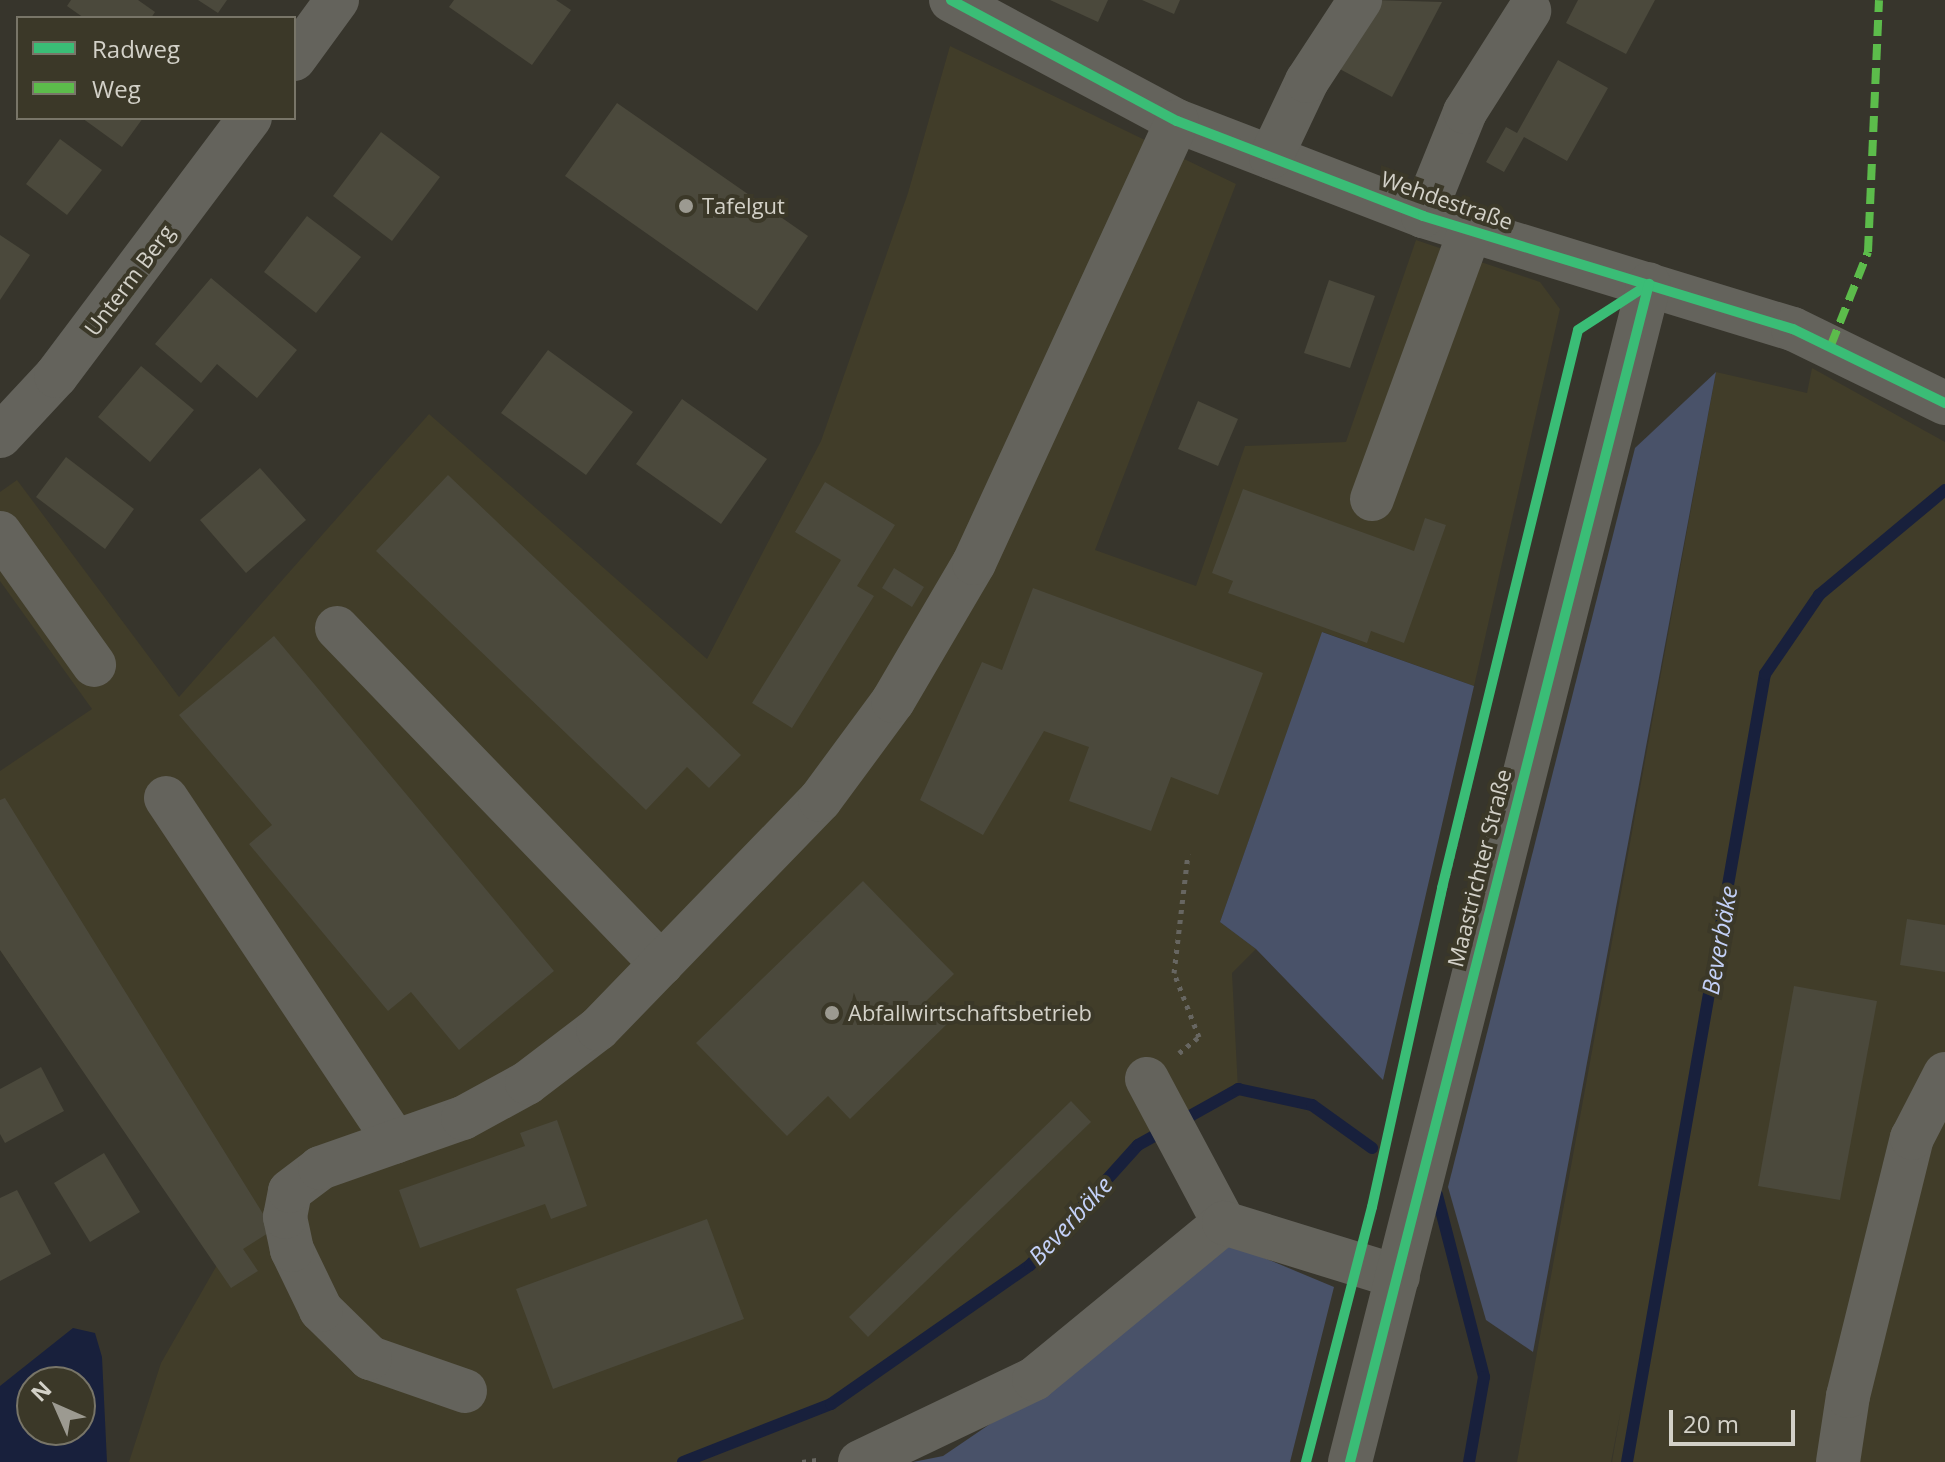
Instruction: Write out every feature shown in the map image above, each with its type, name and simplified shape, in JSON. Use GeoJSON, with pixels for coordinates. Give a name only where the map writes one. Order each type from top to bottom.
{"type":"FeatureCollection","features":[{"type":"Feature","properties":{"kind":"street"},"geometry":{"type":"LineString","coordinates":[[296,56],[337,0]]}},
{"type":"Feature","properties":{"kind":"street","name":"Wehdestraße"},"geometry":{"type":"LineString","coordinates":[[951,0],[1177,121],[1423,216],[1793,329],[1945,403]]}},
{"type":"Feature","properties":{"kind":"street"},"geometry":{"type":"LineString","coordinates":[[1271,157],[1307,81],[1360,0]]}},
{"type":"Feature","properties":{"kind":"street","name":"Wehdestraße"},"geometry":{"type":"LineString","coordinates":[[1423,216],[1465,112],[1529,11]]}},
{"type":"Feature","properties":{"kind":"street","name":"Unterm Berg"},"geometry":{"type":"LineString","coordinates":[[0,436],[56,376],[248,120]]}},
{"type":"Feature","properties":{"kind":"street"},"geometry":{"type":"LineString","coordinates":[[465,1391],[370,1358],[321,1310],[292,1250],[285,1217],[290,1191],[320,1168],[463,1118],[527,1083],[598,1029],[820,800],[930,642],[974,563],[1177,121]]}},
{"type":"Feature","properties":{"kind":"street"},"geometry":{"type":"LineString","coordinates":[[1372,499],[1470,231]]}},
{"type":"Feature","properties":{"kind":"street","name":"Maastrichter Straße"},"geometry":{"type":"LineString","coordinates":[[1350,1462],[1649,284]]}},
{"type":"Feature","properties":{"kind":"street"},"geometry":{"type":"LineString","coordinates":[[0,533],[94,665]]}},
{"type":"Feature","properties":{"kind":"street"},"geometry":{"type":"LineString","coordinates":[[337,628],[661,964]]}},
{"type":"Feature","properties":{"kind":"street"},"geometry":{"type":"LineString","coordinates":[[166,798],[395,1142]]}},
{"type":"Feature","properties":{"kind":"street"},"geometry":{"type":"LineString","coordinates":[[1838,1462],[1848,1396],[1912,1138],[1945,1074]]}},
{"type":"Feature","properties":{"kind":"street"},"geometry":{"type":"LineString","coordinates":[[1166,1115],[1224,1223],[1398,1277]]}},
{"type":"Feature","properties":{"kind":"street"},"geometry":{"type":"LineString","coordinates":[[860,1462],[1034,1379],[1224,1223]]}},
{"type":"Feature","properties":{"kind":"path"},"geometry":{"type":"LineString","coordinates":[[1394,1101],[1578,330],[1649,284]]}},
{"type":"Feature","properties":{"kind":"path"},"geometry":{"type":"LineString","coordinates":[[1166,1115],[1199,1037],[1174,973],[1188,854]]}},
{"type":"Feature","properties":{"kind":"shaded area"},"geometry":{"type":"Polygon","coordinates":[[[950,46],[1236,184],[1095,550],[1196,586],[1245,446],[1346,442],[1416,240],[1540,282],[1560,309],[1474,686],[1323,632],[1220,922],[1256,949],[1232,973],[1238,1089],[1138,1145],[1030,1265],[831,1403],[683,1462],[129,1462],[161,1363],[217,1265],[0,950],[0,771],[92,709],[0,581],[0,492],[17,480],[179,697],[429,414],[707,659],[821,441],[908,193],[950,46]]]}},
{"type":"Feature","properties":{"kind":"shaded area"},"geometry":{"type":"Polygon","coordinates":[[[1812,368],[1945,442],[1945,1462],[1612,1462],[1621,1409],[1611,1462],[1517,1462],[1716,372],[1807,393],[1812,368]]]}},
{"type":"Feature","properties":{"kind":"shaded area"},"geometry":{"type":"Polygon","coordinates":[[[1716,372],[1533,1352],[1486,1320],[1448,1187],[1635,448],[1716,372]]]}},
{"type":"Feature","properties":{"kind":"shaded area"},"geometry":{"type":"Polygon","coordinates":[[[1322,632],[1474,686],[1383,1080],[1256,949],[1220,922],[1322,632]]]}},
{"type":"Feature","properties":{"kind":"shaded area"},"geometry":{"type":"Polygon","coordinates":[[[1226,1242],[1334,1287],[1290,1462],[913,1462],[943,1456],[1037,1392],[1226,1242]]]}},
{"type":"Feature","properties":{"kind":"shaded area"},"geometry":{"type":"Polygon","coordinates":[[[73,1328],[95,1333],[102,1357],[107,1462],[0,1462],[0,1386],[16,1373],[16,1446],[96,1446],[96,1366],[25,1366],[73,1328]]]}},
{"type":"Feature","properties":{"kind":"building"},"geometry":{"type":"Polygon","coordinates":[[[71,0],[138,0],[155,12],[152,16],[81,16],[67,6],[71,0]]]}},
{"type":"Feature","properties":{"kind":"building"},"geometry":{"type":"Polygon","coordinates":[[[198,0],[227,0],[218,13],[198,0]]]}},
{"type":"Feature","properties":{"kind":"building"},"geometry":{"type":"Polygon","coordinates":[[[454,0],[556,0],[571,10],[532,65],[449,7],[454,0]]]}},
{"type":"Feature","properties":{"kind":"building"},"geometry":{"type":"Polygon","coordinates":[[[1050,0],[1108,0],[1098,22],[1050,0]]]}},
{"type":"Feature","properties":{"kind":"building"},"geometry":{"type":"Polygon","coordinates":[[[1142,0],[1180,0],[1174,14],[1142,0]]]}},
{"type":"Feature","properties":{"kind":"building"},"geometry":{"type":"Polygon","coordinates":[[[1372,0],[1442,2],[1392,97],[1336,67],[1372,0]]]}},
{"type":"Feature","properties":{"kind":"building"},"geometry":{"type":"Polygon","coordinates":[[[1578,0],[1655,0],[1626,54],[1566,23],[1578,0]]]}},
{"type":"Feature","properties":{"kind":"building"},"geometry":{"type":"Polygon","coordinates":[[[1558,60],[1608,88],[1567,161],[1524,137],[1504,172],[1486,162],[1506,127],[1517,133],[1558,60]]]}},
{"type":"Feature","properties":{"kind":"building","name":"Tafelgut"},"geometry":{"type":"Polygon","coordinates":[[[617,103],[808,236],[757,311],[565,176],[617,103]]]}},
{"type":"Feature","properties":{"kind":"building"},"geometry":{"type":"Polygon","coordinates":[[[85,120],[142,120],[122,147],[85,120]]]}},
{"type":"Feature","properties":{"kind":"building"},"geometry":{"type":"Polygon","coordinates":[[[381,132],[440,177],[392,241],[333,196],[381,132]]]}},
{"type":"Feature","properties":{"kind":"building"},"geometry":{"type":"Polygon","coordinates":[[[60,139],[102,170],[67,215],[26,184],[60,139]]]}},
{"type":"Feature","properties":{"kind":"building"},"geometry":{"type":"Polygon","coordinates":[[[307,216],[361,257],[316,313],[264,272],[307,216]]]}},
{"type":"Feature","properties":{"kind":"building"},"geometry":{"type":"Polygon","coordinates":[[[0,235],[30,255],[0,300],[0,235]]]}},
{"type":"Feature","properties":{"kind":"building"},"geometry":{"type":"Polygon","coordinates":[[[211,278],[297,350],[257,398],[217,364],[201,383],[155,344],[211,278]]]}},
{"type":"Feature","properties":{"kind":"building"},"geometry":{"type":"Polygon","coordinates":[[[1329,280],[1375,296],[1350,368],[1304,353],[1329,280]]]}},
{"type":"Feature","properties":{"kind":"building"},"geometry":{"type":"Polygon","coordinates":[[[548,350],[633,412],[586,475],[501,413],[548,350]]]}},
{"type":"Feature","properties":{"kind":"building"},"geometry":{"type":"Polygon","coordinates":[[[141,366],[194,410],[150,462],[98,417],[141,366]]]}},
{"type":"Feature","properties":{"kind":"building"},"geometry":{"type":"Polygon","coordinates":[[[682,399],[767,459],[721,524],[636,464],[682,399]]]}},
{"type":"Feature","properties":{"kind":"building"},"geometry":{"type":"Polygon","coordinates":[[[1198,401],[1238,419],[1218,466],[1178,449],[1198,401]]]}},
{"type":"Feature","properties":{"kind":"building"},"geometry":{"type":"Polygon","coordinates":[[[66,457],[134,509],[105,549],[36,497],[66,457]]]}},
{"type":"Feature","properties":{"kind":"building"},"geometry":{"type":"Polygon","coordinates":[[[260,468],[306,520],[246,573],[200,520],[260,468]]]}},
{"type":"Feature","properties":{"kind":"building"},"geometry":{"type":"Polygon","coordinates":[[[448,475],[741,755],[709,788],[687,767],[646,810],[376,551],[448,475]]]}},
{"type":"Feature","properties":{"kind":"building"},"geometry":{"type":"Polygon","coordinates":[[[825,482],[895,525],[857,586],[874,596],[792,728],[752,703],[841,560],[795,532],[825,482]]]}},
{"type":"Feature","properties":{"kind":"building"},"geometry":{"type":"Polygon","coordinates":[[[1243,489],[1414,551],[1425,518],[1446,525],[1404,643],[1371,631],[1367,643],[1228,593],[1233,581],[1212,573],[1243,489]]]}},
{"type":"Feature","properties":{"kind":"building"},"geometry":{"type":"Polygon","coordinates":[[[894,568],[924,587],[912,607],[882,588],[894,568]]]}},
{"type":"Feature","properties":{"kind":"building"},"geometry":{"type":"Polygon","coordinates":[[[1033,588],[1263,673],[1218,795],[1171,777],[1151,831],[1069,801],[1089,747],[1044,731],[983,835],[920,800],[982,662],[1002,670],[1033,588]]]}},
{"type":"Feature","properties":{"kind":"building"},"geometry":{"type":"Polygon","coordinates":[[[274,636],[554,971],[459,1050],[411,992],[388,1011],[249,844],[272,825],[179,715],[274,636]]]}},
{"type":"Feature","properties":{"kind":"building"},"geometry":{"type":"Polygon","coordinates":[[[5,798],[273,1230],[243,1249],[258,1271],[231,1288],[0,950],[0,800],[5,798]]]}},
{"type":"Feature","properties":{"kind":"building","name":"Abfallwirtschaftsbetrieb"},"geometry":{"type":"Polygon","coordinates":[[[863,881],[954,974],[925,1002],[947,1024],[850,1119],[828,1096],[787,1136],[696,1043],[863,881]]]}},
{"type":"Feature","properties":{"kind":"building"},"geometry":{"type":"Polygon","coordinates":[[[1907,919],[1945,925],[1945,972],[1900,965],[1907,919]]]}},
{"type":"Feature","properties":{"kind":"building"},"geometry":{"type":"Polygon","coordinates":[[[1794,986],[1877,1001],[1840,1200],[1758,1186],[1794,986]]]}},
{"type":"Feature","properties":{"kind":"building"},"geometry":{"type":"Polygon","coordinates":[[[41,1067],[64,1111],[5,1143],[0,1134],[0,1089],[41,1067]]]}},
{"type":"Feature","properties":{"kind":"building"},"geometry":{"type":"Polygon","coordinates":[[[1071,1101],[1091,1122],[868,1337],[849,1317],[1071,1101]]]}},
{"type":"Feature","properties":{"kind":"building"},"geometry":{"type":"Polygon","coordinates":[[[557,1120],[587,1206],[551,1219],[545,1204],[420,1248],[399,1190],[525,1146],[520,1133],[557,1120]]]}},
{"type":"Feature","properties":{"kind":"building"},"geometry":{"type":"Polygon","coordinates":[[[104,1153],[140,1212],[90,1242],[54,1183],[104,1153]]]}},
{"type":"Feature","properties":{"kind":"building"},"geometry":{"type":"Polygon","coordinates":[[[17,1190],[51,1254],[0,1281],[0,1198],[17,1190]]]}},
{"type":"Feature","properties":{"kind":"building"},"geometry":{"type":"Polygon","coordinates":[[[707,1219],[744,1319],[553,1389],[516,1289],[707,1219]]]}},
{"type":"Feature","properties":{"kind":"waterway","name":"Beverbäke"},"geometry":{"type":"LineString","coordinates":[[1627,1462],[1765,674],[1819,595],[1945,490]]}},
{"type":"Feature","properties":{"kind":"waterway","name":"Beverbäke"},"geometry":{"type":"LineString","coordinates":[[683,1462],[831,1404],[1030,1265],[1138,1145],[1238,1089],[1312,1105],[1372,1148]]}},
{"type":"Feature","properties":{"kind":"waterway","name":"Beverbäke"},"geometry":{"type":"LineString","coordinates":[[1437,1195],[1484,1377],[1469,1462]]}},
{"type":"Feature","properties":{"kind":"marked path"},"geometry":{"type":"LineString","coordinates":[[1831,345],[1868,252],[1879,0]]}},
{"type":"Feature","properties":{"kind":"cycle path"},"geometry":{"type":"LineString","coordinates":[[951,0],[1177,121],[1423,216],[1793,329],[1945,403]]}},
{"type":"Feature","properties":{"kind":"cycle path"},"geometry":{"type":"LineString","coordinates":[[1306,1462],[1372,1207],[1442,888],[1578,330],[1649,284]]}},
{"type":"Feature","properties":{"kind":"cycle path"},"geometry":{"type":"LineString","coordinates":[[1350,1462],[1649,284]]}},
{"type":"Feature","properties":{"kind":"place","name":"Tafelgut"},"geometry":{"type":"Point","coordinates":[686,206]}},
{"type":"Feature","properties":{"kind":"place","name":"Abfallwirtschaftsbetrieb"},"geometry":{"type":"Point","coordinates":[832,1013]}}]}
